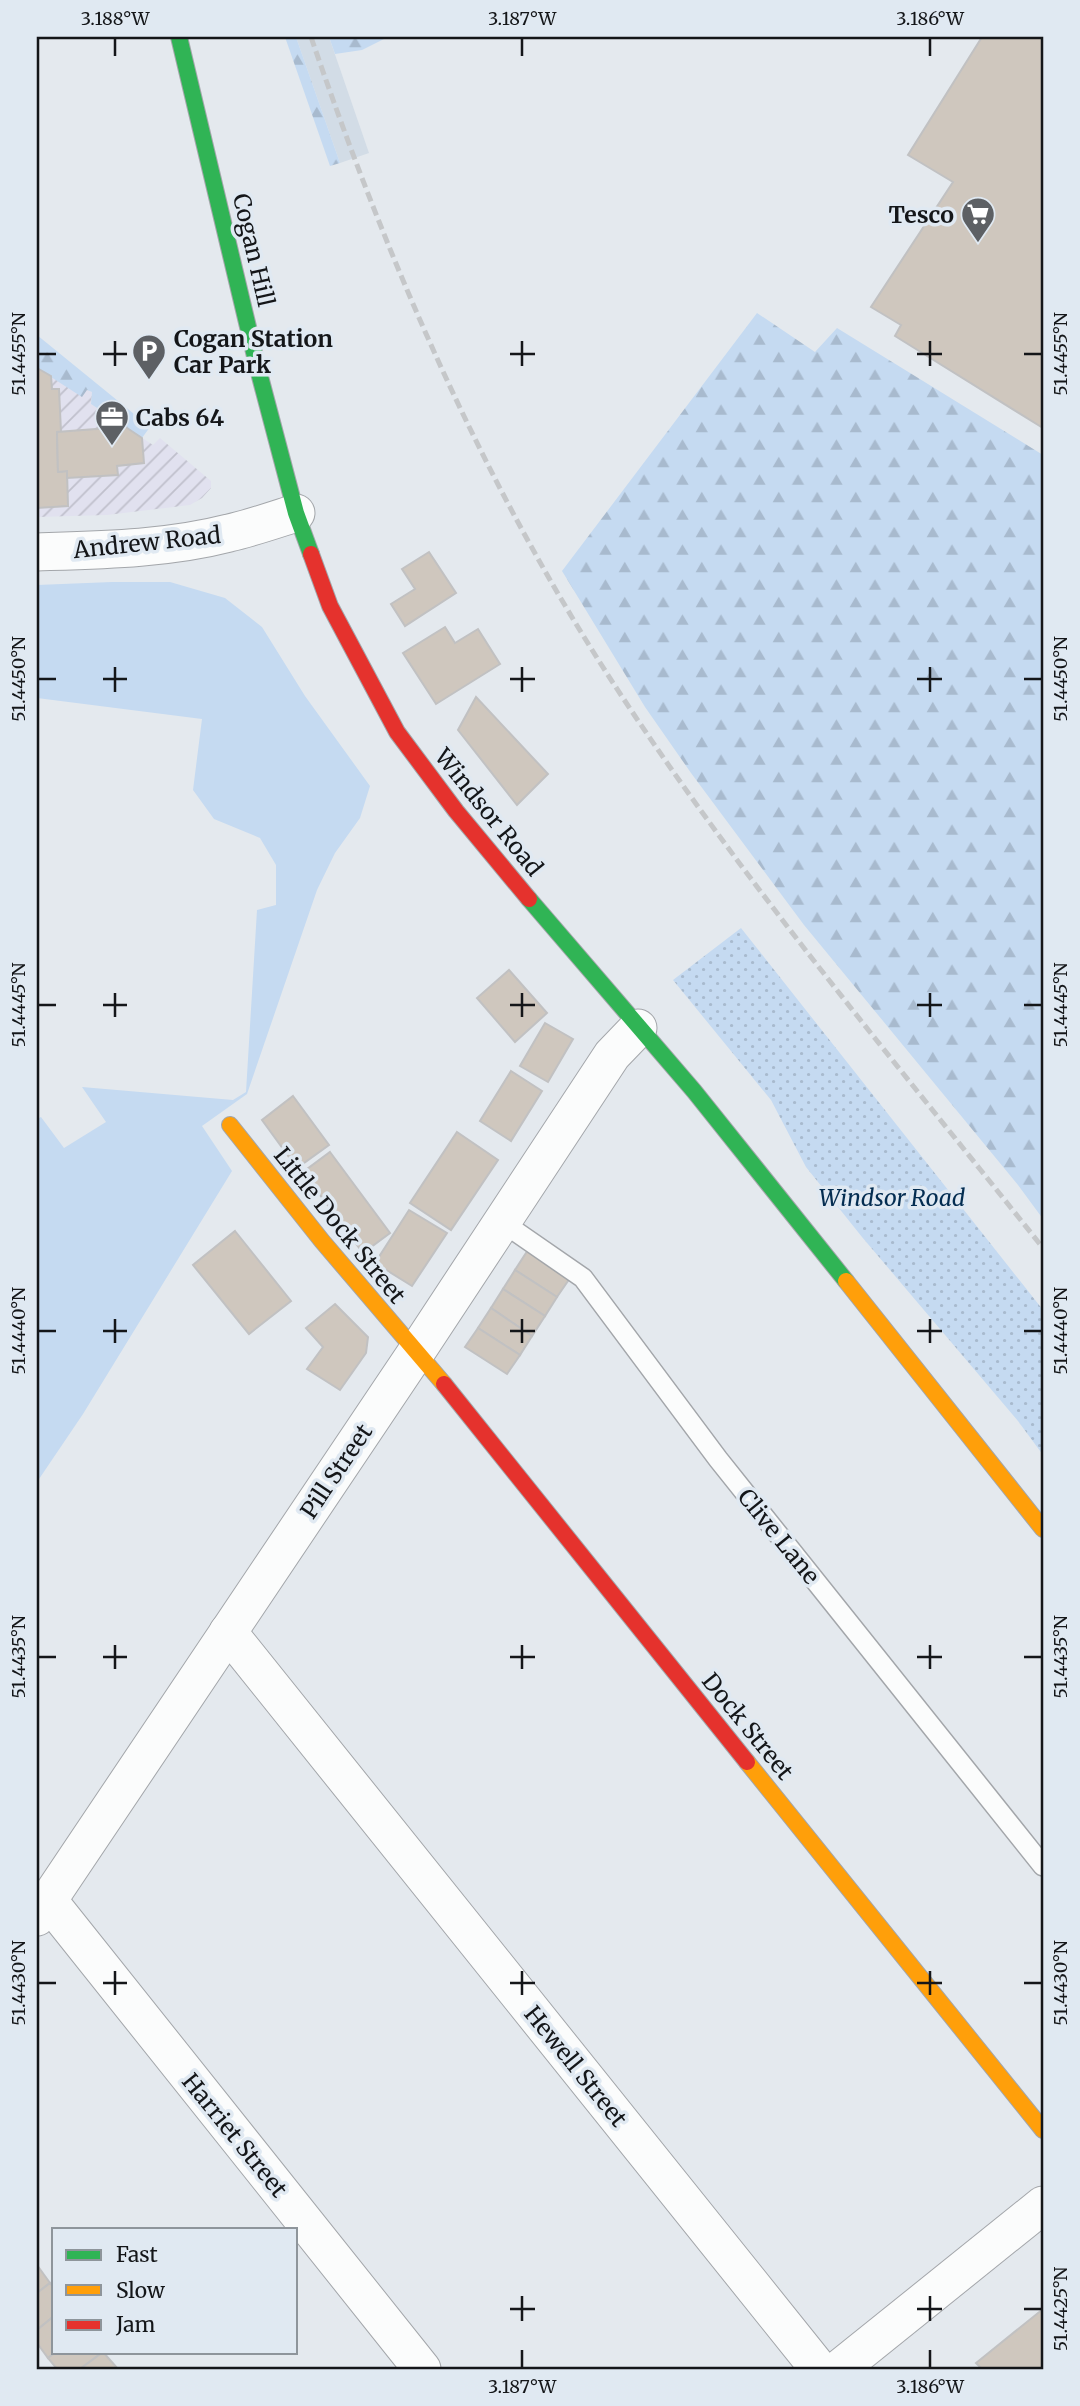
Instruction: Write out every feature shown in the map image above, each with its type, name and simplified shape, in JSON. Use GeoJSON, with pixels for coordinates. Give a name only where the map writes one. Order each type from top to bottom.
{"type":"FeatureCollection","features":[{"type":"Feature","properties":{"kind":"main road","name":"Cogan Hill"},"geometry":{"type":"LineString","coordinates":[[179,37],[258,369],[296,513]]}},
{"type":"Feature","properties":{"kind":"main road","name":"Windsor Road"},"geometry":{"type":"LineString","coordinates":[[296,513],[330,606],[397,732],[465,821],[703,1102],[1043,1529]]}},
{"type":"Feature","properties":{"kind":"main road","name":"Little Dock Street"},"geometry":{"type":"LineString","coordinates":[[230,1125],[321,1241],[417,1351]]}},
{"type":"Feature","properties":{"kind":"main road","name":"Dock Street"},"geometry":{"type":"LineString","coordinates":[[417,1351],[1043,2130]]}},
{"type":"Feature","properties":{"kind":"street","name":"Andrew Road"},"geometry":{"type":"LineString","coordinates":[[37,552],[99,550],[193,541],[296,513]]}},
{"type":"Feature","properties":{"kind":"street","name":"Pill Street"},"geometry":{"type":"LineString","coordinates":[[43,1908],[612,1055],[638,1028]]}},
{"type":"Feature","properties":{"kind":"street","name":"Hewell Street"},"geometry":{"type":"LineString","coordinates":[[228,1632],[819,2369]]}},
{"type":"Feature","properties":{"kind":"street","name":"Harriet Street"},"geometry":{"type":"LineString","coordinates":[[43,1908],[422,2369]]}},
{"type":"Feature","properties":{"kind":"street"},"geometry":{"type":"LineString","coordinates":[[839,2369],[1043,2205]]}},
{"type":"Feature","properties":{"kind":"lane","name":"Clive Lane"},"geometry":{"type":"LineString","coordinates":[[502,1222],[583,1278],[735,1481],[1043,1866]]}},
{"type":"Feature","properties":{"kind":"shaded area"},"geometry":{"type":"Polygon","coordinates":[[[296,37],[329,37],[369,153],[340,163],[296,37]]]}},
{"type":"Feature","properties":{"kind":"shaded area"},"geometry":{"type":"Polygon","coordinates":[[[37,368],[92,392],[91,404],[153,445],[160,438],[211,481],[211,488],[202,498],[190,505],[107,515],[37,517],[37,368]]]}},
{"type":"Feature","properties":{"kind":"green space"},"geometry":{"type":"Polygon","coordinates":[[[285,37],[296,37],[340,163],[330,166],[285,37]]]}},
{"type":"Feature","properties":{"kind":"green space"},"geometry":{"type":"Polygon","coordinates":[[[329,37],[388,37],[362,50],[335,54],[329,37]]]}},
{"type":"Feature","properties":{"kind":"green space"},"geometry":{"type":"Polygon","coordinates":[[[757,313],[815,352],[837,328],[1043,455],[1043,1219],[804,925],[691,773],[645,707],[562,571],[757,313]]]}},
{"type":"Feature","properties":{"kind":"green space"},"geometry":{"type":"Polygon","coordinates":[[[37,335],[150,427],[142,438],[91,404],[92,392],[87,390],[82,397],[37,368],[37,335]]]}},
{"type":"Feature","properties":{"kind":"green space"},"geometry":{"type":"Polygon","coordinates":[[[170,582],[225,598],[262,627],[305,696],[370,786],[360,818],[335,853],[317,890],[247,1094],[202,1126],[232,1171],[83,1414],[37,1482],[37,1119],[41,1117],[64,1148],[106,1122],[82,1087],[233,1100],[246,1092],[257,910],[276,905],[276,865],[260,838],[214,819],[193,790],[202,719],[37,698],[37,585],[170,582]]]}},
{"type":"Feature","properties":{"kind":"green space","name":"Windsor Road"},"geometry":{"type":"Polygon","coordinates":[[[741,928],[1043,1310],[1043,1455],[1018,1421],[806,1167],[771,1100],[673,980],[741,928]]]}},
{"type":"Feature","properties":{"kind":"building","name":"Tesco"},"geometry":{"type":"Polygon","coordinates":[[[982,37],[1043,37],[1043,428],[895,336],[901,325],[871,307],[953,182],[908,155],[982,37]]]}},
{"type":"Feature","properties":{"kind":"building"},"geometry":{"type":"Polygon","coordinates":[[[37,368],[51,376],[52,389],[59,389],[61,432],[57,432],[58,472],[67,471],[68,506],[37,508],[37,368]]]}},
{"type":"Feature","properties":{"kind":"building"},"geometry":{"type":"Polygon","coordinates":[[[109,416],[142,438],[144,463],[117,466],[118,475],[67,478],[67,471],[58,472],[57,432],[109,428],[109,416]]]}},
{"type":"Feature","properties":{"kind":"building"},"geometry":{"type":"Polygon","coordinates":[[[429,552],[456,593],[405,626],[391,604],[415,589],[402,569],[429,552]]]}},
{"type":"Feature","properties":{"kind":"building"},"geometry":{"type":"Polygon","coordinates":[[[445,627],[455,643],[478,629],[500,664],[436,704],[403,653],[445,627]]]}},
{"type":"Feature","properties":{"kind":"building"},"geometry":{"type":"Polygon","coordinates":[[[476,697],[548,774],[517,805],[458,730],[476,697]]]}},
{"type":"Feature","properties":{"kind":"building"},"geometry":{"type":"Polygon","coordinates":[[[509,970],[547,1013],[515,1042],[477,998],[509,970]]]}},
{"type":"Feature","properties":{"kind":"building"},"geometry":{"type":"Polygon","coordinates":[[[545,1023],[573,1039],[548,1082],[520,1066],[545,1023]]]}},
{"type":"Feature","properties":{"kind":"building"},"geometry":{"type":"Polygon","coordinates":[[[511,1071],[542,1091],[511,1141],[480,1121],[511,1071]]]}},
{"type":"Feature","properties":{"kind":"building"},"geometry":{"type":"Polygon","coordinates":[[[293,1096],[329,1145],[297,1168],[262,1120],[293,1096]]]}},
{"type":"Feature","properties":{"kind":"building"},"geometry":{"type":"Polygon","coordinates":[[[457,1132],[498,1160],[451,1230],[410,1203],[457,1132]]]}},
{"type":"Feature","properties":{"kind":"building"},"geometry":{"type":"Polygon","coordinates":[[[330,1152],[390,1233],[363,1253],[303,1172],[330,1152]]]}},
{"type":"Feature","properties":{"kind":"building"},"geometry":{"type":"Polygon","coordinates":[[[409,1210],[447,1233],[412,1286],[375,1263],[409,1210]]]}},
{"type":"Feature","properties":{"kind":"building"},"geometry":{"type":"Polygon","coordinates":[[[235,1231],[291,1301],[249,1334],[193,1265],[235,1231]]]}},
{"type":"Feature","properties":{"kind":"building"},"geometry":{"type":"Polygon","coordinates":[[[528,1250],[570,1278],[557,1297],[515,1270],[528,1250]]]}},
{"type":"Feature","properties":{"kind":"building"},"geometry":{"type":"Polygon","coordinates":[[[515,1270],[557,1297],[545,1316],[503,1289],[515,1270]]]}},
{"type":"Feature","properties":{"kind":"building"},"geometry":{"type":"Polygon","coordinates":[[[503,1289],[545,1316],[532,1336],[491,1308],[503,1289]]]}},
{"type":"Feature","properties":{"kind":"building"},"geometry":{"type":"Polygon","coordinates":[[[335,1304],[368,1337],[366,1353],[340,1390],[307,1369],[323,1347],[306,1328],[335,1304]]]}},
{"type":"Feature","properties":{"kind":"building"},"geometry":{"type":"Polygon","coordinates":[[[491,1308],[532,1336],[520,1355],[478,1328],[491,1308]]]}},
{"type":"Feature","properties":{"kind":"building"},"geometry":{"type":"Polygon","coordinates":[[[478,1328],[520,1355],[507,1374],[465,1347],[478,1328]]]}},
{"type":"Feature","properties":{"kind":"building"},"geometry":{"type":"Polygon","coordinates":[[[37,2265],[50,2283],[37,2293],[37,2265]]]}},
{"type":"Feature","properties":{"kind":"building"},"geometry":{"type":"Polygon","coordinates":[[[50,2283],[52,2286],[52,2318],[37,2330],[37,2293],[50,2283]]]}},
{"type":"Feature","properties":{"kind":"building"},"geometry":{"type":"Polygon","coordinates":[[[1043,2309],[1043,2369],[982,2369],[976,2363],[1043,2309]]]}},
{"type":"Feature","properties":{"kind":"building"},"geometry":{"type":"Polygon","coordinates":[[[52,2318],[53,2354],[48,2358],[37,2343],[37,2330],[52,2318]]]}},
{"type":"Feature","properties":{"kind":"building"},"geometry":{"type":"Polygon","coordinates":[[[53,2354],[100,2354],[80,2369],[57,2369],[48,2358],[53,2354]]]}},
{"type":"Feature","properties":{"kind":"building"},"geometry":{"type":"Polygon","coordinates":[[[100,2354],[105,2354],[118,2369],[80,2369],[100,2354]]]}},
{"type":"Feature","properties":{"kind":"railway"},"geometry":{"type":"LineString","coordinates":[[311,37],[371,202],[439,363],[477,443],[560,597],[656,747],[762,894],[1043,1248]]}},
{"type":"Feature","properties":{"kind":"traffic: fast"},"geometry":{"type":"LineString","coordinates":[[179,37],[258,369],[296,513],[311,554]]}},
{"type":"Feature","properties":{"kind":"traffic: fast"},"geometry":{"type":"LineString","coordinates":[[529,899],[694,1091],[846,1281]]}},
{"type":"Feature","properties":{"kind":"traffic: slow"},"geometry":{"type":"LineString","coordinates":[[230,1125],[322,1241],[444,1384]]}},
{"type":"Feature","properties":{"kind":"traffic: slow"},"geometry":{"type":"LineString","coordinates":[[846,1281],[1043,1529]]}},
{"type":"Feature","properties":{"kind":"traffic: slow"},"geometry":{"type":"LineString","coordinates":[[747,1762],[1043,2130]]}},
{"type":"Feature","properties":{"kind":"traffic: jam"},"geometry":{"type":"LineString","coordinates":[[311,554],[330,606],[397,732],[456,811],[529,899]]}},
{"type":"Feature","properties":{"kind":"traffic: jam"},"geometry":{"type":"LineString","coordinates":[[444,1384],[747,1762]]}},
{"type":"Feature","properties":{"kind":"place","name":"Tesco"},"geometry":{"type":"Point","coordinates":[978,244]}},
{"type":"Feature","properties":{"kind":"place","name":"Cogan Station Car Park"},"geometry":{"type":"Point","coordinates":[149,381]}},
{"type":"Feature","properties":{"kind":"place","name":"Cabs 64"},"geometry":{"type":"Point","coordinates":[112,447]}}]}
